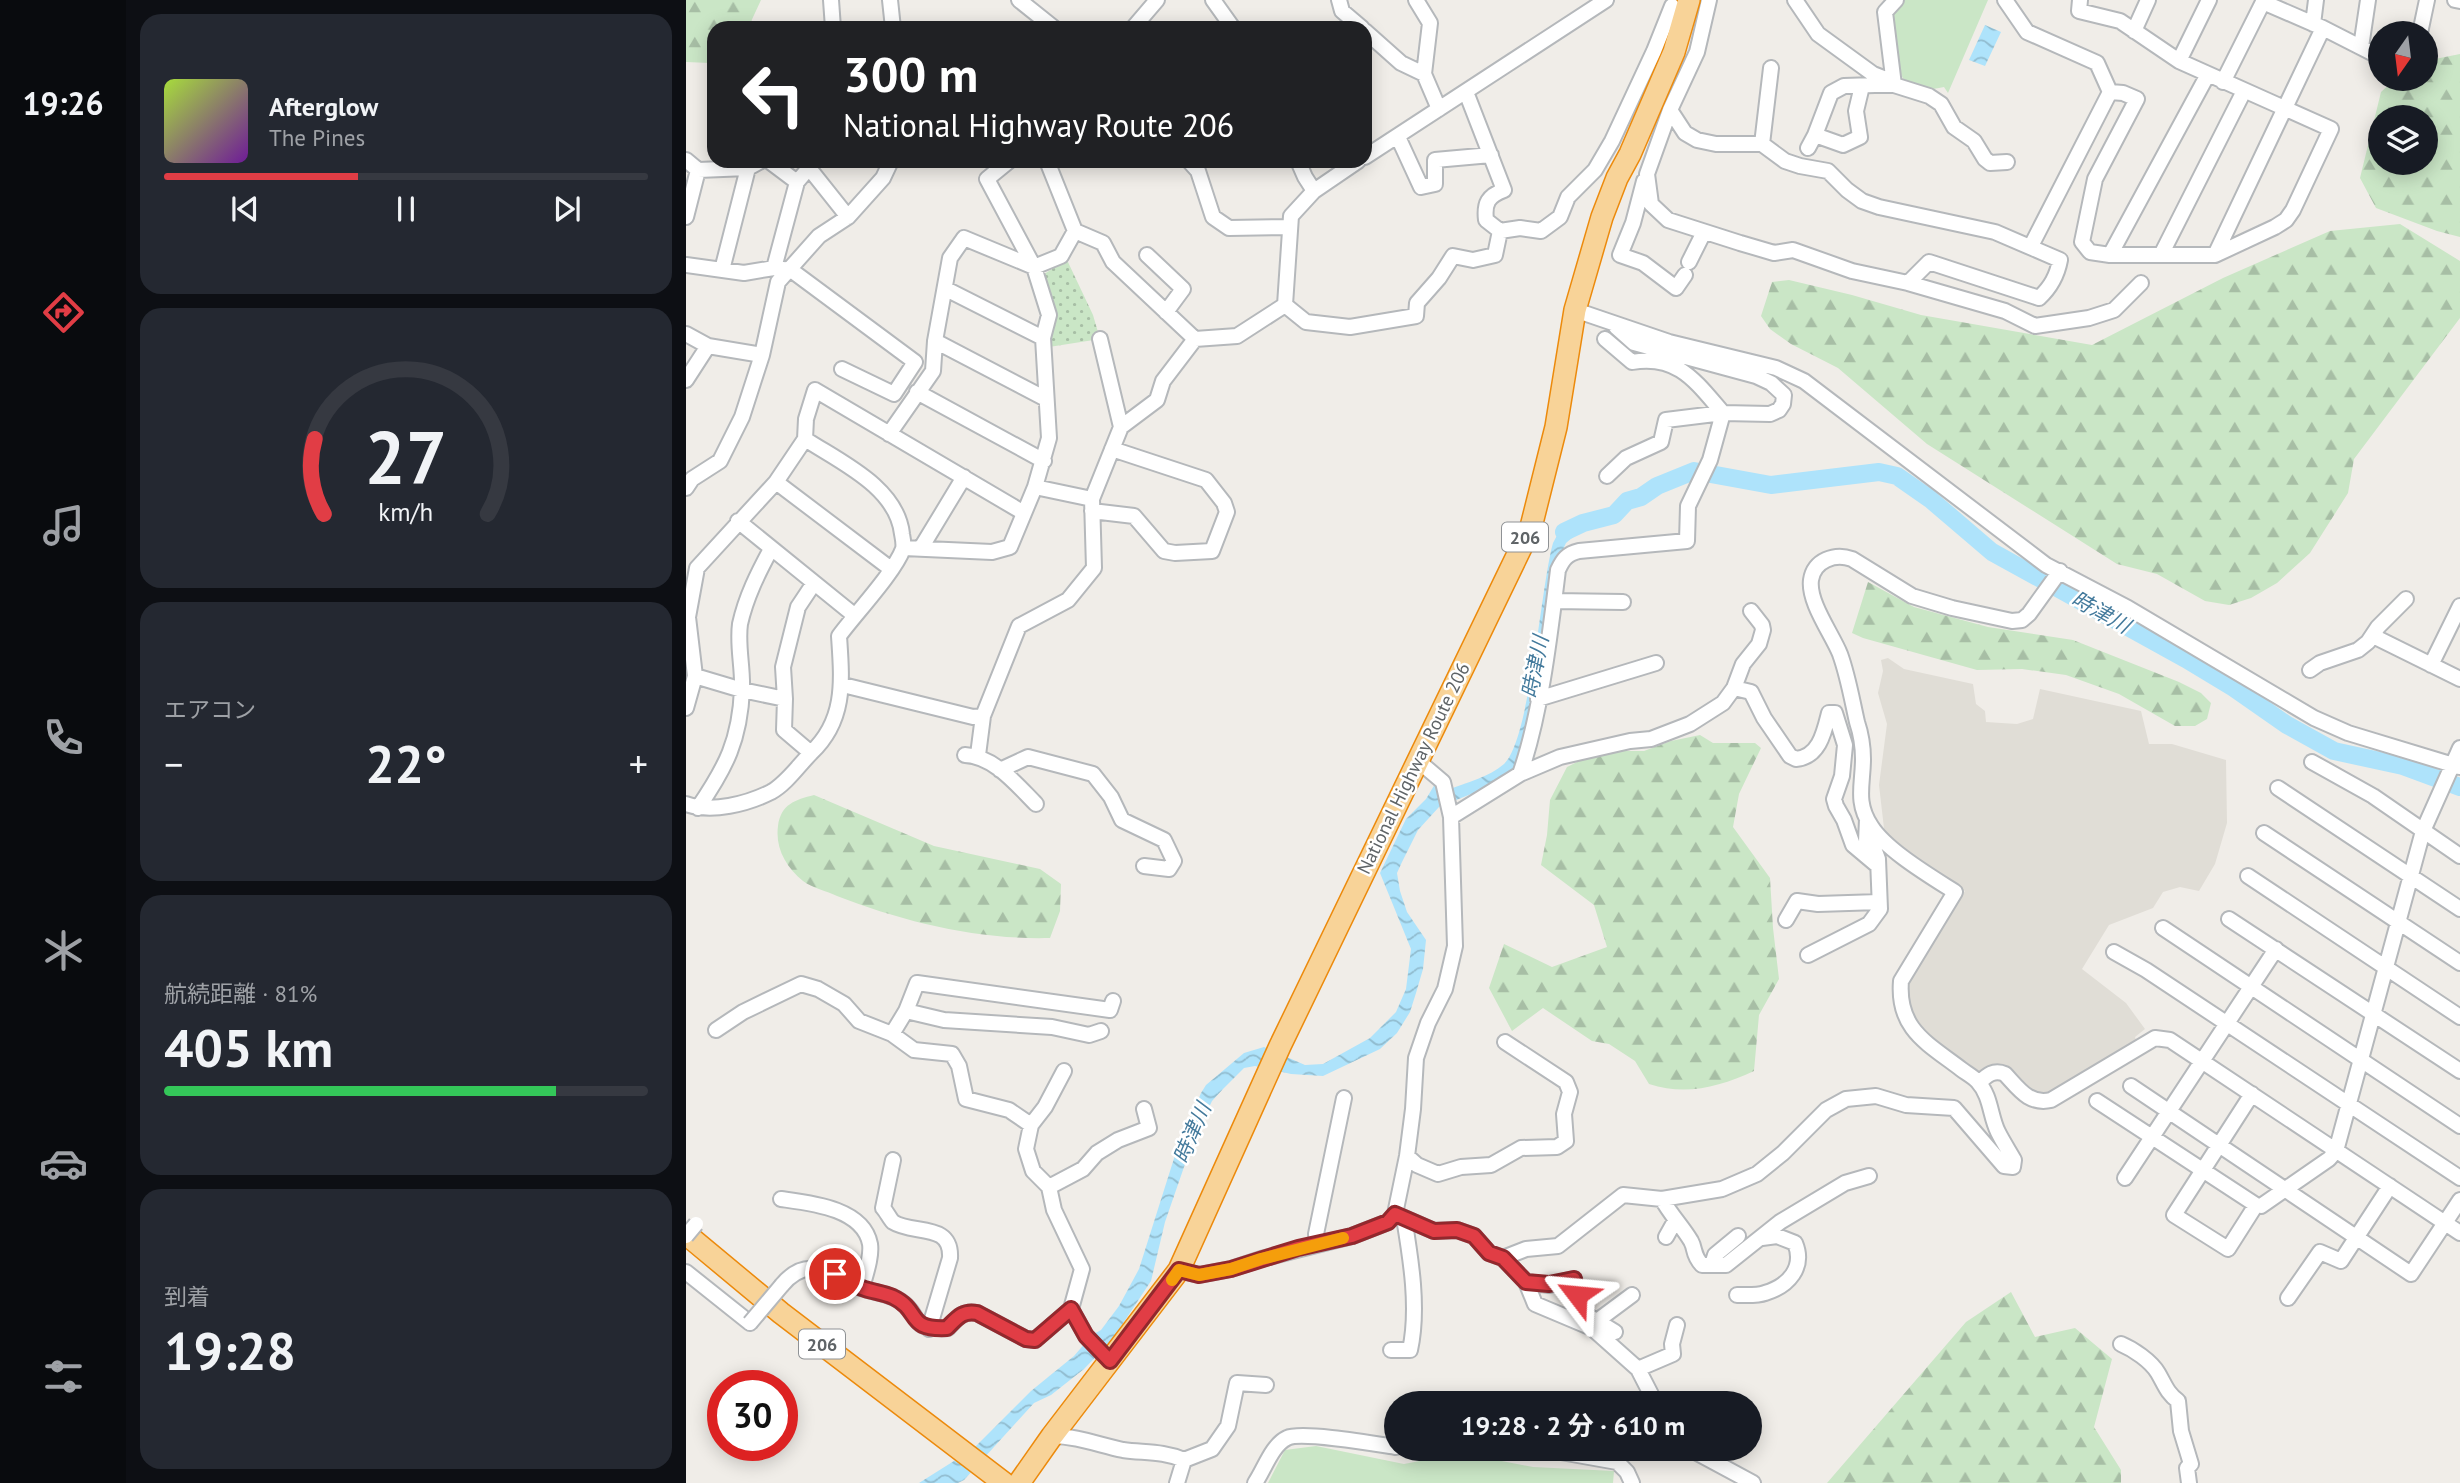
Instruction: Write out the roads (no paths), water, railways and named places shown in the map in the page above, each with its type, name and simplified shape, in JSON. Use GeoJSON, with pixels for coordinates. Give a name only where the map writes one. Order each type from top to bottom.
{"type":"FeatureCollection","features":[{"type":"Feature","properties":{"kind":"highway","name":"National Highway Route 206"},"geometry":{"type":"LineString","coordinates":[[1019,1483],[1106,1357],[1179,1270],[1280,1046],[1531,527],[1556,427],[1575,310],[1610,197],[1674,52],[1681,3]]}},
{"type":"Feature","properties":{"kind":"highway","name":"206"},"geometry":{"type":"LineString","coordinates":[[689,1232],[781,1313],[999,1483]]}},
{"type":"Feature","properties":{"kind":"highway","name":"206"},"geometry":{"type":"LineString","coordinates":[[686,1245],[782,1323],[958,1450]]}},
{"type":"Feature","properties":{"kind":"highway","name":"206"},"geometry":{"type":"LineString","coordinates":[[982,1469],[1004,1483]]}},
{"type":"Feature","properties":{"kind":"street"},"geometry":{"type":"LineString","coordinates":[[831,0],[832,21]]}},
{"type":"Feature","properties":{"kind":"street"},"geometry":{"type":"LineString","coordinates":[[890,0],[892,21]]}},
{"type":"Feature","properties":{"kind":"street"},"geometry":{"type":"LineString","coordinates":[[1019,0],[1045,21]]}},
{"type":"Feature","properties":{"kind":"street"},"geometry":{"type":"LineString","coordinates":[[1139,21],[1157,0]]}},
{"type":"Feature","properties":{"kind":"street"},"geometry":{"type":"LineString","coordinates":[[1213,0],[1228,21]]}},
{"type":"Feature","properties":{"kind":"street"},"geometry":{"type":"LineString","coordinates":[[1339,0],[1342,11],[1351,21]]}},
{"type":"Feature","properties":{"kind":"street"},"geometry":{"type":"LineString","coordinates":[[1416,0],[1430,23],[1424,74],[1439,109]]}},
{"type":"Feature","properties":{"kind":"street"},"geometry":{"type":"LineString","coordinates":[[1372,153],[1606,0]]}},
{"type":"Feature","properties":{"kind":"street"},"geometry":{"type":"LineString","coordinates":[[1704,232],[1675,288],[1643,263],[1620,255],[1670,110],[1697,52],[1710,0]]}},
{"type":"Feature","properties":{"kind":"street"},"geometry":{"type":"LineString","coordinates":[[1795,0],[1818,34],[1873,74],[1890,79],[1894,85]]}},
{"type":"Feature","properties":{"kind":"street"},"geometry":{"type":"LineString","coordinates":[[1873,0],[1885,12],[1894,85]]}},
{"type":"Feature","properties":{"kind":"street"},"geometry":{"type":"LineString","coordinates":[[1885,12],[1896,0]]}},
{"type":"Feature","properties":{"kind":"street"},"geometry":{"type":"LineString","coordinates":[[2005,0],[2027,32],[2097,63],[2110,92]]}},
{"type":"Feature","properties":{"kind":"street"},"geometry":{"type":"LineString","coordinates":[[2080,0],[2079,11],[2120,21],[2179,61],[2207,76],[2331,129],[2293,210],[2286,220],[2275,227],[2215,255],[2110,255],[2090,252],[2082,242],[2095,179],[2137,99],[2123,93],[2110,92]]}},
{"type":"Feature","properties":{"kind":"street"},"geometry":{"type":"LineString","coordinates":[[2134,31],[2148,0]]}},
{"type":"Feature","properties":{"kind":"street"},"geometry":{"type":"LineString","coordinates":[[2179,61],[2209,0]]}},
{"type":"Feature","properties":{"kind":"street"},"geometry":{"type":"LineString","coordinates":[[2215,255],[2285,108],[2318,26],[2316,0]]}},
{"type":"Feature","properties":{"kind":"street"},"geometry":{"type":"LineString","coordinates":[[2361,47],[2368,0]]}},
{"type":"Feature","properties":{"kind":"street"},"geometry":{"type":"LineString","coordinates":[[2423,21],[2427,0]]}},
{"type":"Feature","properties":{"kind":"street"},"geometry":{"type":"LineString","coordinates":[[2223,82],[2263,1],[2368,51]]}},
{"type":"Feature","properties":{"kind":"street"},"geometry":{"type":"LineString","coordinates":[[1466,92],[1504,190],[1491,195],[1484,207],[1486,220],[1500,231],[1520,228],[1541,231],[1560,217],[1568,197],[1595,170],[1681,3]]}},
{"type":"Feature","properties":{"kind":"street"},"geometry":{"type":"LineString","coordinates":[[1372,39],[1401,63],[1424,74]]}},
{"type":"Feature","properties":{"kind":"street"},"geometry":{"type":"LineString","coordinates":[[1762,144],[1771,68]]}},
{"type":"Feature","properties":{"kind":"street"},"geometry":{"type":"LineString","coordinates":[[2110,255],[2207,76]]}},
{"type":"Feature","properties":{"kind":"street"},"geometry":{"type":"LineString","coordinates":[[1862,86],[1856,111],[1860,136],[1843,145],[1812,142],[1831,93],[1844,86],[1894,85],[1929,96],[1941,104],[1954,127],[1974,141],[1985,159],[1990,163],[2007,162]]}},
{"type":"Feature","properties":{"kind":"street"},"geometry":{"type":"LineString","coordinates":[[2161,255],[2244,91]]}},
{"type":"Feature","properties":{"kind":"street"},"geometry":{"type":"LineString","coordinates":[[2031,246],[2110,92]]}},
{"type":"Feature","properties":{"kind":"street"},"geometry":{"type":"LineString","coordinates":[[1670,110],[1685,133],[1697,140],[1716,144],[1762,144],[1786,161],[1828,171],[1847,190],[1871,204],[1995,232],[2060,260],[2058,273],[2048,290],[2039,298],[1929,262],[1908,283]]}},
{"type":"Feature","properties":{"kind":"street"},"geometry":{"type":"LineString","coordinates":[[1398,137],[1421,187],[1435,184],[1435,160],[1491,155]]}},
{"type":"Feature","properties":{"kind":"street"},"geometry":{"type":"LineString","coordinates":[[686,160],[698,170],[720,168]]}},
{"type":"Feature","properties":{"kind":"street"},"geometry":{"type":"LineString","coordinates":[[722,270],[753,168]]}},
{"type":"Feature","properties":{"kind":"street"},"geometry":{"type":"LineString","coordinates":[[778,168],[797,182]]}},
{"type":"Feature","properties":{"kind":"street"},"geometry":{"type":"LineString","coordinates":[[774,268],[797,182],[809,168]]}},
{"type":"Feature","properties":{"kind":"street"},"geometry":{"type":"LineString","coordinates":[[814,168],[848,217]]}},
{"type":"Feature","properties":{"kind":"street"},"geometry":{"type":"LineString","coordinates":[[686,488],[692,479],[720,461],[742,417],[762,355],[778,282],[820,236],[848,217],[883,178],[888,168]]}},
{"type":"Feature","properties":{"kind":"street"},"geometry":{"type":"LineString","coordinates":[[904,548],[992,552],[1010,547],[1044,461],[1049,438],[1043,338],[1049,315],[1034,267],[987,179],[1000,168]]}},
{"type":"Feature","properties":{"kind":"street"},"geometry":{"type":"LineString","coordinates":[[1050,168],[1076,231],[1102,243],[1113,262],[1195,339],[1237,336],[1285,305]]}},
{"type":"Feature","properties":{"kind":"street"},"geometry":{"type":"LineString","coordinates":[[1195,168],[1213,217],[1229,228],[1290,227]]}},
{"type":"Feature","properties":{"kind":"street"},"geometry":{"type":"LineString","coordinates":[[1301,168],[1314,191]]}},
{"type":"Feature","properties":{"kind":"street"},"geometry":{"type":"LineString","coordinates":[[1285,305],[1291,216],[1314,191],[1348,168]]}},
{"type":"Feature","properties":{"kind":"street"},"geometry":{"type":"LineString","coordinates":[[686,217],[698,170]]}},
{"type":"Feature","properties":{"kind":"street"},"geometry":{"type":"LineString","coordinates":[[1647,174],[1648,197],[1657,212],[1668,220],[1774,253],[1793,250],[1852,271],[1908,283],[2005,311],[2035,326],[2089,318],[2114,310],[2141,283]]}},
{"type":"Feature","properties":{"kind":"street"},"geometry":{"type":"LineString","coordinates":[[889,434],[933,371],[935,341],[950,258],[964,238],[1034,267],[1061,256],[1076,231]]}},
{"type":"Feature","properties":{"kind":"street"},"geometry":{"type":"LineString","coordinates":[[1285,305],[1306,321],[1350,327],[1416,316],[1417,303],[1439,278],[1453,256],[1473,260],[1494,255],[1500,231]]}},
{"type":"Feature","properties":{"kind":"street"},"geometry":{"type":"LineString","coordinates":[[1147,255],[1183,289],[1166,312]]}},
{"type":"Feature","properties":{"kind":"street"},"geometry":{"type":"LineString","coordinates":[[686,265],[744,273],[774,268],[791,270],[915,362],[894,394],[842,369]]}},
{"type":"Feature","properties":{"kind":"street"},"geometry":{"type":"LineString","coordinates":[[946,289],[1043,338]]}},
{"type":"Feature","properties":{"kind":"street"},"geometry":{"type":"LineString","coordinates":[[1575,310],[1668,342],[1776,368],[1804,381],[2046,565],[2128,608],[2314,718],[2348,733],[2455,767]]}},
{"type":"Feature","properties":{"kind":"street"},"geometry":{"type":"LineString","coordinates":[[1607,476],[1626,458],[1661,442],[1666,420],[1723,412],[1770,414],[1779,410],[1784,395],[1772,383],[1756,376],[1634,343],[1609,322]]}},
{"type":"Feature","properties":{"kind":"street"},"geometry":{"type":"LineString","coordinates":[[686,334],[708,345],[762,355]]}},
{"type":"Feature","properties":{"kind":"street"},"geometry":{"type":"LineString","coordinates":[[1100,339],[1121,427]]}},
{"type":"Feature","properties":{"kind":"street"},"geometry":{"type":"LineString","coordinates":[[1036,804],[1000,770],[972,755],[982,716],[1018,626],[1068,600],[1094,568],[1092,505],[1121,427],[1157,400],[1163,381],[1195,339]]}},
{"type":"Feature","properties":{"kind":"street"},"geometry":{"type":"LineString","coordinates":[[1605,339],[1633,362],[1651,358],[1682,369],[1723,412]]}},
{"type":"Feature","properties":{"kind":"street"},"geometry":{"type":"LineString","coordinates":[[935,341],[1046,399]]}},
{"type":"Feature","properties":{"kind":"street"},"geometry":{"type":"LineString","coordinates":[[686,380],[708,345]]}},
{"type":"Feature","properties":{"kind":"street"},"geometry":{"type":"LineString","coordinates":[[686,708],[695,676],[688,617],[692,564],[776,482],[805,439],[806,419],[816,390],[1024,513]]}},
{"type":"Feature","properties":{"kind":"street"},"geometry":{"type":"LineString","coordinates":[[917,392],[1044,461]]}},
{"type":"Feature","properties":{"kind":"street"},"geometry":{"type":"LineString","coordinates":[[1520,774],[1528,753],[1558,570],[1569,554],[1687,541],[1688,506],[1710,460],[1723,412]]}},
{"type":"Feature","properties":{"kind":"street"},"geometry":{"type":"LineString","coordinates":[[692,806],[732,805],[773,791],[824,740],[833,725],[843,685],[839,636],[904,548],[901,520],[884,494],[805,439]]}},
{"type":"Feature","properties":{"kind":"street"},"geometry":{"type":"LineString","coordinates":[[1035,487],[1134,516],[1164,551],[1212,551],[1227,512],[1224,503],[1206,480],[1112,449]]}},
{"type":"Feature","properties":{"kind":"street"},"geometry":{"type":"LineString","coordinates":[[921,548],[964,477]]}},
{"type":"Feature","properties":{"kind":"street"},"geometry":{"type":"LineString","coordinates":[[776,482],[891,569]]}},
{"type":"Feature","properties":{"kind":"street"},"geometry":{"type":"LineString","coordinates":[[738,522],[854,615]]}},
{"type":"Feature","properties":{"kind":"street"},"geometry":{"type":"LineString","coordinates":[[692,806],[722,772],[735,743],[742,690],[740,626],[751,588],[771,549]]}},
{"type":"Feature","properties":{"kind":"street"},"geometry":{"type":"LineString","coordinates":[[1808,955],[1869,924],[1880,909],[1878,866],[1875,851],[1866,842],[1867,819],[1859,789],[1863,760],[1861,737],[1840,655],[1812,594],[1811,582],[1815,569],[1829,558],[1844,556],[1912,596],[2012,621],[2022,620],[2060,571]]}},
{"type":"Feature","properties":{"kind":"street"},"geometry":{"type":"LineString","coordinates":[[811,753],[784,730],[783,667],[798,607],[814,583]]}},
{"type":"Feature","properties":{"kind":"street"},"geometry":{"type":"LineString","coordinates":[[2311,670],[2320,663],[2358,650],[2406,599]]}},
{"type":"Feature","properties":{"kind":"street"},"geometry":{"type":"LineString","coordinates":[[1554,601],[1623,602]]}},
{"type":"Feature","properties":{"kind":"street"},"geometry":{"type":"LineString","coordinates":[[2431,665],[2460,606]]}},
{"type":"Feature","properties":{"kind":"street"},"geometry":{"type":"LineString","coordinates":[[1451,817],[1520,774],[1560,757],[1630,741],[1651,739],[1690,724],[1723,703],[1734,688],[1743,664],[1759,644],[1762,625],[1751,611]]}},
{"type":"Feature","properties":{"kind":"street"},"geometry":{"type":"LineString","coordinates":[[2373,636],[2460,679]]}},
{"type":"Feature","properties":{"kind":"street"},"geometry":{"type":"LineString","coordinates":[[1538,699],[1656,663]]}},
{"type":"Feature","properties":{"kind":"street"},"geometry":{"type":"LineString","coordinates":[[695,676],[742,690],[785,698]]}},
{"type":"Feature","properties":{"kind":"street"},"geometry":{"type":"LineString","coordinates":[[843,685],[973,717],[982,716]]}},
{"type":"Feature","properties":{"kind":"street"},"geometry":{"type":"LineString","coordinates":[[1734,688],[1751,692],[1764,718],[1790,756],[1796,759],[1808,757],[1814,751],[1829,713],[1835,713],[1845,745],[1842,776],[1834,799],[1853,845],[1878,866]]}},
{"type":"Feature","properties":{"kind":"street"},"geometry":{"type":"LineString","coordinates":[[2097,1101],[2256,1205],[2261,1206],[2287,1190],[2329,1159],[2336,1151],[2423,831],[2455,767],[2460,748]]}},
{"type":"Feature","properties":{"kind":"street"},"geometry":{"type":"LineString","coordinates":[[1000,770],[1028,757],[1093,774],[1111,797],[1122,820],[1164,839],[1174,861],[1169,869],[1144,866]]}},
{"type":"Feature","properties":{"kind":"street"},"geometry":{"type":"LineString","coordinates":[[1391,1350],[1410,1350],[1415,1327],[1415,1305],[1400,1216],[1413,1109],[1416,1058],[1428,1023],[1445,989],[1455,946],[1451,817],[1443,782],[1417,760]]}},
{"type":"Feature","properties":{"kind":"street"},"geometry":{"type":"LineString","coordinates":[[2312,762],[2374,796],[2460,856]]}},
{"type":"Feature","properties":{"kind":"street"},"geometry":{"type":"LineString","coordinates":[[2278,788],[2460,909]]}},
{"type":"Feature","properties":{"kind":"street"},"geometry":{"type":"LineString","coordinates":[[1503,1258],[1526,1249],[1558,1247],[1623,1195],[1662,1199],[1722,1189],[1757,1174],[1783,1153],[1826,1110],[1846,1099],[1862,1096],[1875,1096],[1906,1105],[1954,1108],[2004,1166],[2013,1167],[2014,1160],[1997,1131],[1991,1106],[1979,1083],[1911,1028],[1900,993],[1901,981],[1955,892],[1885,843],[1867,819]]}},
{"type":"Feature","properties":{"kind":"street"},"geometry":{"type":"LineString","coordinates":[[2264,833],[2460,963]]}},
{"type":"Feature","properties":{"kind":"street"},"geometry":{"type":"LineString","coordinates":[[2248,876],[2460,1017]]}},
{"type":"Feature","properties":{"kind":"street"},"geometry":{"type":"LineString","coordinates":[[1786,920],[1795,898],[1818,904],[1879,902]]}},
{"type":"Feature","properties":{"kind":"street"},"geometry":{"type":"LineString","coordinates":[[1829,914],[1857,903]]}},
{"type":"Feature","properties":{"kind":"street"},"geometry":{"type":"LineString","coordinates":[[2229,919],[2460,1071]]}},
{"type":"Feature","properties":{"kind":"street"},"geometry":{"type":"LineString","coordinates":[[2163,928],[2460,1126]]}},
{"type":"Feature","properties":{"kind":"street"},"geometry":{"type":"LineString","coordinates":[[2125,1178],[2276,950]]}},
{"type":"Feature","properties":{"kind":"street"},"geometry":{"type":"LineString","coordinates":[[2114,952],[2460,1178]]}},
{"type":"Feature","properties":{"kind":"street"},"geometry":{"type":"LineString","coordinates":[[892,1034],[906,1011],[916,983],[1110,1010],[1113,1001]]}},
{"type":"Feature","properties":{"kind":"street"},"geometry":{"type":"LineString","coordinates":[[716,1030],[743,1012],[801,984],[818,989],[844,1004],[859,1021],[892,1034],[914,1050],[952,1054],[959,1066],[966,1099],[1009,1111],[1031,1125]]}},
{"type":"Feature","properties":{"kind":"street"},"geometry":{"type":"LineString","coordinates":[[906,1011],[944,1020],[1052,1027],[1089,1035],[1101,1031]]}},
{"type":"Feature","properties":{"kind":"street"},"geometry":{"type":"LineString","coordinates":[[1979,1083],[1988,1074],[2001,1072],[2028,1098],[2035,1101],[2051,1100],[2155,1038],[2170,1040],[2460,1233]]}},
{"type":"Feature","properties":{"kind":"street"},"geometry":{"type":"LineString","coordinates":[[1407,1156],[1417,1165],[1438,1174],[1461,1167],[1491,1165],[1521,1148],[1557,1147],[1566,1141],[1564,1114],[1570,1092],[1566,1082],[1505,1042]]}},
{"type":"Feature","properties":{"kind":"street"},"geometry":{"type":"LineString","coordinates":[[686,1272],[750,1324],[792,1273],[812,1267],[835,1274],[862,1288],[890,1295],[904,1303],[918,1323],[929,1329],[947,1328],[969,1311],[1026,1339],[1035,1340],[1071,1309],[1082,1269],[1054,1210],[1049,1187],[1033,1171],[1026,1149],[1031,1125],[1045,1107],[1064,1071]]}},
{"type":"Feature","properties":{"kind":"street"},"geometry":{"type":"LineString","coordinates":[[2132,1086],[2411,1274],[2460,1200]]}},
{"type":"Feature","properties":{"kind":"street"},"geometry":{"type":"LineString","coordinates":[[2252,1094],[2174,1214],[2228,1249],[2256,1205]]}},
{"type":"Feature","properties":{"kind":"street"},"geometry":{"type":"LineString","coordinates":[[1317,1244],[1344,1098]]}},
{"type":"Feature","properties":{"kind":"street"},"geometry":{"type":"LineString","coordinates":[[1049,1187],[1083,1169],[1097,1153],[1107,1147],[1149,1128],[1144,1109]]}},
{"type":"Feature","properties":{"kind":"street"},"geometry":{"type":"LineString","coordinates":[[893,1160],[883,1208],[893,1222],[935,1233],[947,1240],[950,1247],[950,1258],[929,1329]]}},
{"type":"Feature","properties":{"kind":"street"},"geometry":{"type":"LineString","coordinates":[[1662,1199],[1693,1243],[1693,1255],[1702,1265],[1726,1265],[1780,1222],[1845,1183],[1869,1176]]}},
{"type":"Feature","properties":{"kind":"street"},"geometry":{"type":"LineString","coordinates":[[2288,1298],[2320,1252],[2341,1261],[2390,1186]]}},
{"type":"Feature","properties":{"kind":"street"},"geometry":{"type":"LineString","coordinates":[[780,1199],[811,1203],[851,1217],[864,1231],[870,1245],[862,1288]]}},
{"type":"Feature","properties":{"kind":"street"},"geometry":{"type":"LineString","coordinates":[[1179,1270],[1199,1275],[1221,1271],[1364,1232],[1400,1216]]}},
{"type":"Feature","properties":{"kind":"street"},"geometry":{"type":"LineString","coordinates":[[1400,1216],[1434,1231],[1457,1230],[1474,1236],[1489,1253],[1503,1258],[1526,1282],[1535,1304],[1592,1328],[1638,1369],[1649,1391]]}},
{"type":"Feature","properties":{"kind":"street"},"geometry":{"type":"LineString","coordinates":[[1666,1237],[1675,1221]]}},
{"type":"Feature","properties":{"kind":"street"},"geometry":{"type":"LineString","coordinates":[[1712,1265],[1716,1255],[1738,1236]]}},
{"type":"Feature","properties":{"kind":"street"},"geometry":{"type":"LineString","coordinates":[[1737,1295],[1763,1294],[1785,1284],[1797,1266],[1800,1256],[1794,1243],[1777,1236],[1762,1238]]}},
{"type":"Feature","properties":{"kind":"street"},"geometry":{"type":"LineString","coordinates":[[1526,1282],[1549,1284],[1574,1279],[1579,1311],[1615,1332]]}},
{"type":"Feature","properties":{"kind":"street"},"geometry":{"type":"LineString","coordinates":[[1597,1321],[1632,1295]]}},
{"type":"Feature","properties":{"kind":"street"},"geometry":{"type":"LineString","coordinates":[[1071,1309],[1086,1336],[1106,1357]]}},
{"type":"Feature","properties":{"kind":"street"},"geometry":{"type":"LineString","coordinates":[[1638,1369],[1673,1354],[1672,1344],[1677,1325]]}},
{"type":"Feature","properties":{"kind":"street"},"geometry":{"type":"LineString","coordinates":[[2121,1344],[2157,1370],[2168,1393],[2178,1401],[2181,1431],[2192,1464],[2187,1468],[2189,1483]]}},
{"type":"Feature","properties":{"kind":"street"},"geometry":{"type":"LineString","coordinates":[[1052,1436],[1074,1436],[1097,1445],[1167,1453],[1184,1460],[1212,1449],[1228,1426],[1237,1383],[1266,1385]]}},
{"type":"Feature","properties":{"kind":"street"},"geometry":{"type":"LineString","coordinates":[[1255,1483],[1277,1446],[1287,1437],[1303,1436],[1384,1446]]}},
{"type":"Feature","properties":{"kind":"street"},"geometry":{"type":"LineString","coordinates":[[1177,1483],[1184,1460]]}},
{"type":"Feature","properties":{"kind":"street"},"geometry":{"type":"LineString","coordinates":[[1611,1461],[1617,1462],[1632,1483]]}},
{"type":"Feature","properties":{"kind":"street"},"geometry":{"type":"LineString","coordinates":[[1712,1461],[1753,1483]]}},
{"type":"Feature","properties":{"kind":"water"},"geometry":{"type":"Polygon","coordinates":[[[1985,25],[2001,32],[1985,66],[1969,60],[1985,25]]]}},
{"type":"Feature","properties":{"kind":"water","name":"時津川"},"geometry":{"type":"Polygon","coordinates":[[[1585,520],[1587,525],[1566,543],[1557,562],[1521,760],[1513,773],[1503,781],[1439,807],[1418,830],[1397,873],[1407,912],[1426,940],[1423,969],[1416,993],[1410,1012],[1397,1033],[1380,1049],[1323,1076],[1291,1074],[1255,1066],[1244,1068],[1212,1101],[1193,1141],[1165,1222],[1151,1281],[1112,1340],[1084,1369],[1051,1395],[1034,1403],[964,1480],[958,1483],[919,1483],[973,1449],[1031,1391],[1074,1356],[1092,1335],[1101,1330],[1119,1306],[1139,1269],[1177,1149],[1206,1085],[1244,1053],[1264,1047],[1305,1065],[1323,1064],[1370,1038],[1396,1012],[1406,989],[1411,949],[1380,873],[1406,819],[1426,799],[1435,784],[1450,789],[1485,776],[1504,764],[1513,750],[1528,695],[1553,543],[1563,524],[1585,520]]]}},
{"type":"Feature","properties":{"kind":"waterway","name":"時津川"},"geometry":{"type":"LineString","coordinates":[[1564,532],[1583,523],[1614,515],[1627,501],[1694,471],[1771,485],[1879,472],[1897,476],[1930,499],[1992,552],[2186,659],[2287,725],[2334,751],[2403,766],[2460,787]]}}]}
